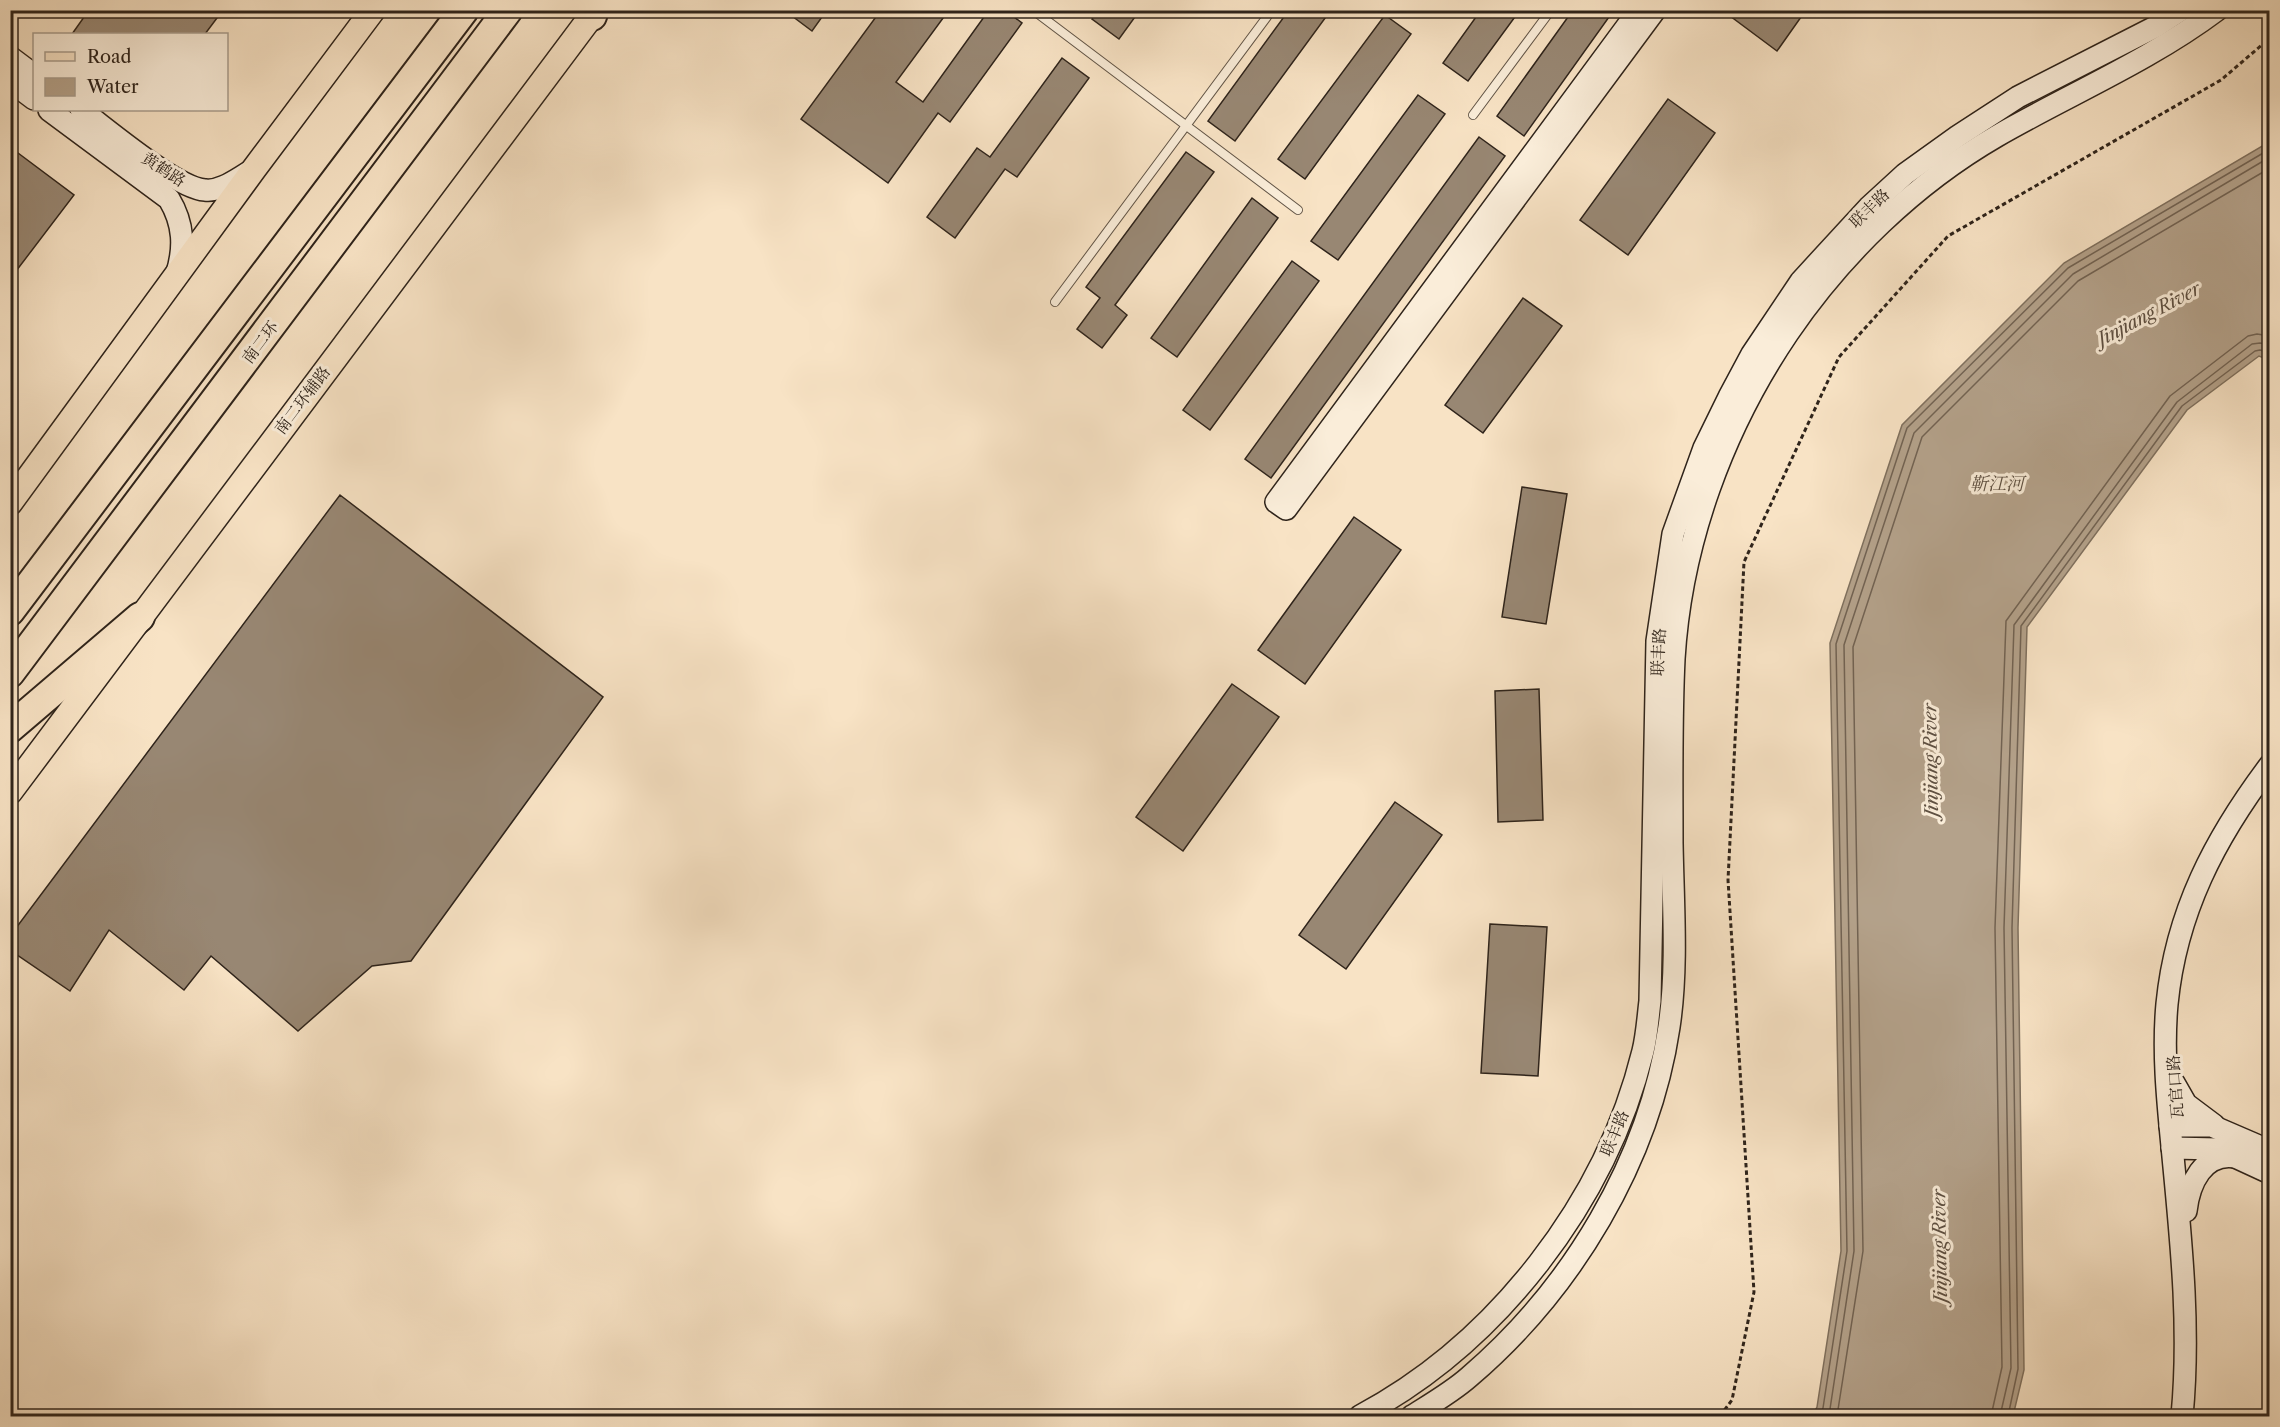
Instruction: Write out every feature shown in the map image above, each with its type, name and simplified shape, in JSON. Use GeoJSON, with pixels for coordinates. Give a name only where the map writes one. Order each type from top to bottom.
{"type":"FeatureCollection","features":[{"type":"Feature","properties":{"kind":"highway"},"geometry":{"type":"LineString","coordinates":[[10,611],[464,10]]}},
{"type":"Feature","properties":{"kind":"highway","name":"南二环"},"geometry":{"type":"LineString","coordinates":[[10,673],[508,10]]}},
{"type":"Feature","properties":{"kind":"highway"},"geometry":{"type":"LineString","coordinates":[[10,728],[140,617]]}},
{"type":"Feature","properties":{"kind":"main road"},"geometry":{"type":"LineString","coordinates":[[10,503],[373,10]]}},
{"type":"Feature","properties":{"kind":"main road"},"geometry":{"type":"LineString","coordinates":[[1639,10],[1276,502],[1286,509],[1655,10]]}},
{"type":"Feature","properties":{"kind":"main road","name":"联丰路"},"geometry":{"type":"LineString","coordinates":[[1360,1416],[1388,1401],[1443,1361],[1489,1320],[1530,1274],[1559,1235],[1585,1194],[1610,1147],[1630,1095],[1643,1049],[1650,1001],[1657,641],[1666,574],[1673,534],[1704,448],[1752,354],[1815,264],[1869,207],[1905,174],[2018,97],[2155,27],[2181,10]]}},
{"type":"Feature","properties":{"kind":"main road","name":"联丰路"},"geometry":{"type":"LineString","coordinates":[[1412,1416],[1467,1379],[1511,1337],[1549,1295],[1605,1210],[1642,1131],[1659,1078],[1669,1024],[1673,976],[1674,656],[1684,586],[1706,499],[1740,415],[1760,378],[1789,332],[1824,285],[1860,244],[1897,208],[1948,168],[1992,139],[2150,55],[2217,10]]}},
{"type":"Feature","properties":{"kind":"main road","name":"南二环辅路"},"geometry":{"type":"LineString","coordinates":[[10,792],[594,12]]}},
{"type":"Feature","properties":{"kind":"main road"},"geometry":{"type":"LineString","coordinates":[[10,57],[33,74]]}},
{"type":"Feature","properties":{"kind":"main road"},"geometry":{"type":"LineString","coordinates":[[10,81],[33,98]]}},
{"type":"Feature","properties":{"kind":"main road"},"geometry":{"type":"LineString","coordinates":[[50,111],[169,200],[178,214],[182,229],[181,262],[175,277]]}},
{"type":"Feature","properties":{"kind":"main road","name":"黄鹤路"},"geometry":{"type":"LineString","coordinates":[[82,111],[184,184],[206,191],[225,186],[254,169]]}},
{"type":"Feature","properties":{"kind":"main road"},"geometry":{"type":"LineString","coordinates":[[2223,1129],[2202,1124],[2174,1125],[2166,1082],[2167,1004],[2182,932],[2199,879],[2215,846],[2238,808],[2270,765]]}},
{"type":"Feature","properties":{"kind":"main road","name":"瓦官口路"},"geometry":{"type":"LineString","coordinates":[[2190,1416],[2193,1316],[2186,1210],[2174,1125],[2172,1047],[2178,981],[2203,889],[2222,850],[2249,806],[2270,779]]}},
{"type":"Feature","properties":{"kind":"main road"},"geometry":{"type":"LineString","coordinates":[[2174,1083],[2186,1104],[2195,1113],[2270,1151]]}},
{"type":"Feature","properties":{"kind":"main road"},"geometry":{"type":"LineString","coordinates":[[2182,1416],[2186,1360],[2185,1308],[2176,1147],[2218,1149],[2270,1173]]}},
{"type":"Feature","properties":{"kind":"main road"},"geometry":{"type":"LineString","coordinates":[[2186,1210],[2188,1194],[2194,1178],[2205,1166],[2217,1158],[2228,1156],[2243,1160]]}},
{"type":"Feature","properties":{"kind":"lane"},"geometry":{"type":"LineString","coordinates":[[1033,10],[1298,210]]}},
{"type":"Feature","properties":{"kind":"lane"},"geometry":{"type":"LineString","coordinates":[[1055,302],[1272,10]]}},
{"type":"Feature","properties":{"kind":"lane"},"geometry":{"type":"LineString","coordinates":[[1473,115],[1551,10]]}},
{"type":"Feature","properties":{"kind":"path"},"geometry":{"type":"LineString","coordinates":[[1720,1416],[1732,1400],[1754,1292],[1728,880],[1744,562],[1839,357],[1948,236],[2221,80],[2270,38]]}},
{"type":"Feature","properties":{"kind":"water","name":"靳江河"},"geometry":{"type":"Polygon","coordinates":[[[2269,142],[2269,360],[2259,356],[2187,410],[2027,627],[2018,928],[2024,1370],[2013,1416],[1812,1416],[1817,1407],[1841,1251],[1830,643],[1902,425],[2064,263],[2269,142]]]}},
{"type":"Feature","properties":{"kind":"building"},"geometry":{"type":"Polygon","coordinates":[[[89,10],[223,10],[206,33],[73,33],[89,10]]]}},
{"type":"Feature","properties":{"kind":"building"},"geometry":{"type":"Polygon","coordinates":[[[784,10],[827,10],[812,31],[784,10]]]}},
{"type":"Feature","properties":{"kind":"building"},"geometry":{"type":"Polygon","coordinates":[[[881,10],[949,10],[896,82],[923,102],[989,10],[1005,10],[1022,23],[950,122],[938,113],[888,183],[801,119],[881,10]]]}},
{"type":"Feature","properties":{"kind":"building"},"geometry":{"type":"Polygon","coordinates":[[[1098,10],[1140,10],[1119,39],[1092,19],[1098,10]]]}},
{"type":"Feature","properties":{"kind":"building"},"geometry":{"type":"Polygon","coordinates":[[[1289,10],[1331,10],[1235,141],[1208,121],[1289,10]]]}},
{"type":"Feature","properties":{"kind":"building"},"geometry":{"type":"Polygon","coordinates":[[[1481,10],[1520,10],[1468,81],[1443,63],[1481,10]]]}},
{"type":"Feature","properties":{"kind":"building"},"geometry":{"type":"Polygon","coordinates":[[[1573,10],[1614,10],[1524,136],[1497,116],[1573,10]]]}},
{"type":"Feature","properties":{"kind":"building"},"geometry":{"type":"Polygon","coordinates":[[[1722,10],[1806,10],[1777,51],[1722,10]]]}},
{"type":"Feature","properties":{"kind":"building"},"geometry":{"type":"Polygon","coordinates":[[[1385,15],[1411,34],[1305,179],[1278,159],[1385,15]]]}},
{"type":"Feature","properties":{"kind":"building"},"geometry":{"type":"Polygon","coordinates":[[[1062,58],[1089,78],[1017,177],[1005,169],[955,238],[927,217],[977,148],[990,157],[1062,58]]]}},
{"type":"Feature","properties":{"kind":"building"},"geometry":{"type":"Polygon","coordinates":[[[1418,95],[1445,114],[1338,260],[1311,241],[1418,95]]]}},
{"type":"Feature","properties":{"kind":"building"},"geometry":{"type":"Polygon","coordinates":[[[1668,99],[1715,133],[1628,255],[1580,220],[1668,99]]]}},
{"type":"Feature","properties":{"kind":"building"},"geometry":{"type":"Polygon","coordinates":[[[1479,137],[1505,156],[1271,478],[1245,459],[1479,137]]]}},
{"type":"Feature","properties":{"kind":"building"},"geometry":{"type":"Polygon","coordinates":[[[10,147],[74,195],[10,279],[10,147]]]}},
{"type":"Feature","properties":{"kind":"building"},"geometry":{"type":"Polygon","coordinates":[[[1186,152],[1214,172],[1115,305],[1127,315],[1102,348],[1077,329],[1100,298],[1086,287],[1186,152]]]}},
{"type":"Feature","properties":{"kind":"building"},"geometry":{"type":"Polygon","coordinates":[[[1252,198],[1278,218],[1177,357],[1151,338],[1252,198]]]}},
{"type":"Feature","properties":{"kind":"building"},"geometry":{"type":"Polygon","coordinates":[[[1292,261],[1319,281],[1210,430],[1183,410],[1292,261]]]}},
{"type":"Feature","properties":{"kind":"building"},"geometry":{"type":"Polygon","coordinates":[[[1523,298],[1562,326],[1483,433],[1445,405],[1523,298]]]}},
{"type":"Feature","properties":{"kind":"building"},"geometry":{"type":"Polygon","coordinates":[[[1522,487],[1567,494],[1546,624],[1502,617],[1522,487]]]}},
{"type":"Feature","properties":{"kind":"building"},"geometry":{"type":"Polygon","coordinates":[[[340,495],[603,697],[411,961],[372,966],[298,1031],[211,956],[184,990],[109,930],[70,991],[10,950],[10,936],[340,495]]]}},
{"type":"Feature","properties":{"kind":"building"},"geometry":{"type":"Polygon","coordinates":[[[1354,517],[1401,550],[1305,684],[1258,650],[1354,517]]]}},
{"type":"Feature","properties":{"kind":"building"},"geometry":{"type":"Polygon","coordinates":[[[1232,684],[1279,717],[1183,851],[1136,817],[1232,684]]]}},
{"type":"Feature","properties":{"kind":"building"},"geometry":{"type":"Polygon","coordinates":[[[1539,689],[1543,820],[1498,822],[1495,691],[1539,689]]]}},
{"type":"Feature","properties":{"kind":"building"},"geometry":{"type":"Polygon","coordinates":[[[1395,802],[1442,835],[1346,969],[1299,935],[1395,802]]]}},
{"type":"Feature","properties":{"kind":"building"},"geometry":{"type":"Polygon","coordinates":[[[1490,924],[1547,927],[1538,1076],[1481,1073],[1490,924]]]}},
{"type":"Feature","properties":{"kind":"water label","name":"Jinjiang River"},"geometry":{"type":"Point","coordinates":[2149,314]}},
{"type":"Feature","properties":{"kind":"water label","name":"Jinjiang River"},"geometry":{"type":"Point","coordinates":[1931,760]}},
{"type":"Feature","properties":{"kind":"water label","name":"Jinjiang River"},"geometry":{"type":"Point","coordinates":[1940,1246]}}]}
